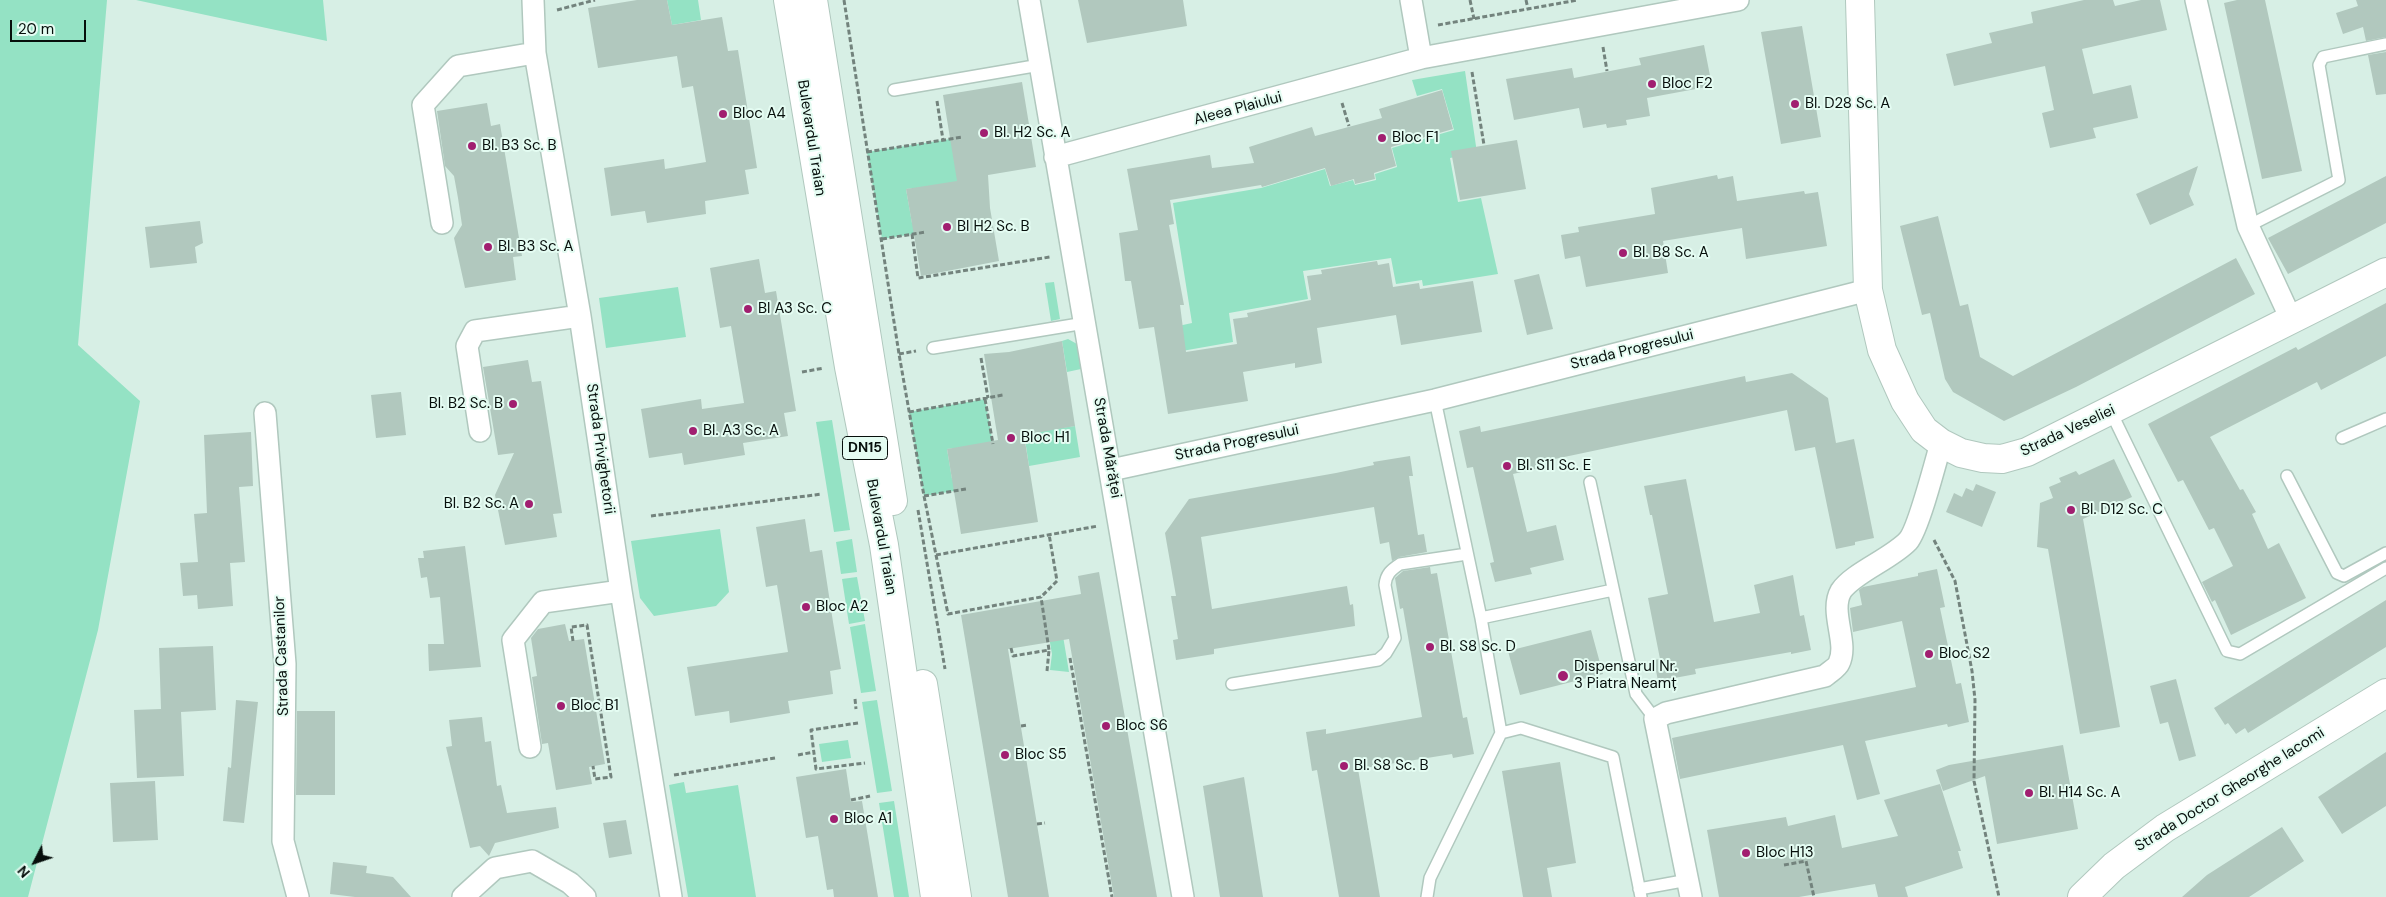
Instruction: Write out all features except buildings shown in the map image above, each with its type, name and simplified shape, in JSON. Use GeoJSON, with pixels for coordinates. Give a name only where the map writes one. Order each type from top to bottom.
{"type":"FeatureCollection","features":[{"type":"Feature","properties":{"kind":"main road","name":"Bulevardul Traian"},"geometry":{"type":"LineString","coordinates":[[788,0],[849,367],[884,545],[935,897]]}},
{"type":"Feature","properties":{"kind":"main road","name":"Bulevardul Traian"},"geometry":{"type":"LineString","coordinates":[[813,0],[957,897]]}},
{"type":"Feature","properties":{"kind":"main road"},"geometry":{"type":"LineString","coordinates":[[1860,0],[1868,290]]}},
{"type":"Feature","properties":{"kind":"main road","name":"Strada Veseliei"},"geometry":{"type":"LineString","coordinates":[[1868,290],[1882,350],[1892,375],[1924,430],[1941,443],[1961,453],[1983,458],[2002,459],[2027,452],[2111,412],[2386,272]]}},
{"type":"Feature","properties":{"kind":"main road","name":"Strada Doctor Gheorghe Iacomi"},"geometry":{"type":"LineString","coordinates":[[2082,897],[2114,866],[2165,828],[2386,693]]}},
{"type":"Feature","properties":{"kind":"street","name":"Strada Mărăței"},"geometry":{"type":"LineString","coordinates":[[1029,0],[1183,897]]}},
{"type":"Feature","properties":{"kind":"street"},"geometry":{"type":"LineString","coordinates":[[1411,0],[1421,58]]}},
{"type":"Feature","properties":{"kind":"street","name":"Aleea Plaiului"},"geometry":{"type":"LineString","coordinates":[[1055,157],[1421,58],[1738,0]]}},
{"type":"Feature","properties":{"kind":"street"},"geometry":{"type":"LineString","coordinates":[[2196,0],[2248,226],[2291,319]]}},
{"type":"Feature","properties":{"kind":"street","name":"Strada Privighetorii"},"geometry":{"type":"LineString","coordinates":[[533,8],[535,53],[580,316],[621,592],[671,897]]}},
{"type":"Feature","properties":{"kind":"street"},"geometry":{"type":"LineString","coordinates":[[442,222],[423,105],[458,66],[535,53]]}},
{"type":"Feature","properties":{"kind":"street","name":"Strada Progresului"},"geometry":{"type":"LineString","coordinates":[[1111,470],[1435,400],[1868,290]]}},
{"type":"Feature","properties":{"kind":"street"},"geometry":{"type":"LineString","coordinates":[[480,431],[467,346],[475,331],[580,316]]}},
{"type":"Feature","properties":{"kind":"street","name":"Strada Castanilor"},"geometry":{"type":"LineString","coordinates":[[265,413],[285,664],[283,841],[298,897]]}},
{"type":"Feature","properties":{"kind":"street"},"geometry":{"type":"LineString","coordinates":[[1689,888],[1655,719],[1666,713],[1825,676],[1839,663],[1841,653],[1837,610],[1841,592],[1851,581],[1892,555],[1910,539],[1941,443]]}},
{"type":"Feature","properties":{"kind":"street"},"geometry":{"type":"LineString","coordinates":[[530,748],[512,640],[543,602],[621,592]]}},
{"type":"Feature","properties":{"kind":"street"},"geometry":{"type":"LineString","coordinates":[[463,897],[495,868],[532,861],[570,883],[585,897]]}},
{"type":"Feature","properties":{"kind":"lane"},"geometry":{"type":"LineString","coordinates":[[2248,226],[2339,180],[2319,65],[2323,57],[2386,44]]}},
{"type":"Feature","properties":{"kind":"lane"},"geometry":{"type":"LineString","coordinates":[[894,90],[1040,64]]}},
{"type":"Feature","properties":{"kind":"lane"},"geometry":{"type":"LineString","coordinates":[[933,348],[1085,323]]}},
{"type":"Feature","properties":{"kind":"lane"},"geometry":{"type":"LineString","coordinates":[[1427,897],[1430,878],[1501,733],[1481,618],[1435,400]]}},
{"type":"Feature","properties":{"kind":"lane"},"geometry":{"type":"LineString","coordinates":[[2111,412],[2227,651],[2240,654],[2386,568]]}},
{"type":"Feature","properties":{"kind":"lane"},"geometry":{"type":"LineString","coordinates":[[2342,438],[2386,419]]}},
{"type":"Feature","properties":{"kind":"lane"},"geometry":{"type":"LineString","coordinates":[[2287,476],[2337,573],[2344,576],[2386,553]]}},
{"type":"Feature","properties":{"kind":"lane"},"geometry":{"type":"LineString","coordinates":[[1590,482],[1636,694],[1655,719]]}},
{"type":"Feature","properties":{"kind":"lane"},"geometry":{"type":"LineString","coordinates":[[1232,684],[1378,660],[1386,653],[1395,638],[1384,585],[1385,577],[1400,564],[1467,554]]}},
{"type":"Feature","properties":{"kind":"lane"},"geometry":{"type":"LineString","coordinates":[[1481,618],[1613,590]]}},
{"type":"Feature","properties":{"kind":"lane"},"geometry":{"type":"LineString","coordinates":[[1501,733],[1520,728],[1613,757],[1640,893],[1689,888]]}},
{"type":"Feature","properties":{"kind":"path"},"geometry":{"type":"LineString","coordinates":[[533,8],[595,0]]}},
{"type":"Feature","properties":{"kind":"path"},"geometry":{"type":"LineString","coordinates":[[844,0],[924,496],[948,614],[1040,598],[1057,581],[1049,534]]}},
{"type":"Feature","properties":{"kind":"path"},"geometry":{"type":"LineString","coordinates":[[1470,0],[1474,19]]}},
{"type":"Feature","properties":{"kind":"path"},"geometry":{"type":"LineString","coordinates":[[1526,0],[1528,9]]}},
{"type":"Feature","properties":{"kind":"path"},"geometry":{"type":"LineString","coordinates":[[1416,29],[1578,0]]}},
{"type":"Feature","properties":{"kind":"path"},"geometry":{"type":"LineString","coordinates":[[1602,41],[1607,72]]}},
{"type":"Feature","properties":{"kind":"path"},"geometry":{"type":"LineString","coordinates":[[1471,65],[1484,145]]}},
{"type":"Feature","properties":{"kind":"path"},"geometry":{"type":"LineString","coordinates":[[935,83],[943,140]]}},
{"type":"Feature","properties":{"kind":"path"},"geometry":{"type":"LineString","coordinates":[[1340,95],[1349,126]]}},
{"type":"Feature","properties":{"kind":"path"},"geometry":{"type":"LineString","coordinates":[[868,152],[963,137]]}},
{"type":"Feature","properties":{"kind":"path"},"geometry":{"type":"LineString","coordinates":[[882,239],[926,232]]}},
{"type":"Feature","properties":{"kind":"path"},"geometry":{"type":"LineString","coordinates":[[912,234],[918,278],[1072,253]]}},
{"type":"Feature","properties":{"kind":"path"},"geometry":{"type":"LineString","coordinates":[[980,354],[993,444]]}},
{"type":"Feature","properties":{"kind":"path"},"geometry":{"type":"LineString","coordinates":[[802,372],[824,368]]}},
{"type":"Feature","properties":{"kind":"path"},"geometry":{"type":"LineString","coordinates":[[910,412],[1003,395]]}},
{"type":"Feature","properties":{"kind":"path"},"geometry":{"type":"LineString","coordinates":[[988,416],[994,415]]}},
{"type":"Feature","properties":{"kind":"path"},"geometry":{"type":"LineString","coordinates":[[924,496],[966,489]]}},
{"type":"Feature","properties":{"kind":"path"},"geometry":{"type":"LineString","coordinates":[[651,516],[822,494]]}},
{"type":"Feature","properties":{"kind":"path"},"geometry":{"type":"LineString","coordinates":[[1918,517],[1940,547],[1955,581],[1975,700],[1974,781],[1976,799],[1999,897]]}},
{"type":"Feature","properties":{"kind":"path"},"geometry":{"type":"LineString","coordinates":[[936,555],[1104,525]]}},
{"type":"Feature","properties":{"kind":"path"},"geometry":{"type":"LineString","coordinates":[[1040,598],[1049,650],[1047,671]]}},
{"type":"Feature","properties":{"kind":"path"},"geometry":{"type":"LineString","coordinates":[[572,641],[570,628],[586,625],[611,777],[595,779],[593,766]]}},
{"type":"Feature","properties":{"kind":"path"},"geometry":{"type":"LineString","coordinates":[[1011,648],[1013,656],[1049,650]]}},
{"type":"Feature","properties":{"kind":"path"},"geometry":{"type":"LineString","coordinates":[[1070,658],[1112,897]]}},
{"type":"Feature","properties":{"kind":"path"},"geometry":{"type":"LineString","coordinates":[[855,699],[856,709]]}},
{"type":"Feature","properties":{"kind":"path"},"geometry":{"type":"LineString","coordinates":[[858,723],[811,730],[816,768],[865,763]]}},
{"type":"Feature","properties":{"kind":"path"},"geometry":{"type":"LineString","coordinates":[[1021,726],[1028,725]]}},
{"type":"Feature","properties":{"kind":"path"},"geometry":{"type":"LineString","coordinates":[[798,755],[814,752]]}},
{"type":"Feature","properties":{"kind":"path"},"geometry":{"type":"LineString","coordinates":[[682,774],[775,758]]}},
{"type":"Feature","properties":{"kind":"path"},"geometry":{"type":"LineString","coordinates":[[851,800],[870,796]]}},
{"type":"Feature","properties":{"kind":"path"},"geometry":{"type":"LineString","coordinates":[[1037,824],[1045,823]]}},
{"type":"Feature","properties":{"kind":"path"},"geometry":{"type":"LineString","coordinates":[[1784,865],[1806,861],[1814,897]]}},
{"type":"Feature","properties":{"kind":"green space"},"geometry":{"type":"Polygon","coordinates":[[[0,0],[107,0],[78,345],[140,401],[98,630],[28,897],[0,897],[0,0]]]}},
{"type":"Feature","properties":{"kind":"green space"},"geometry":{"type":"Polygon","coordinates":[[[136,0],[323,0],[327,41],[136,0]]]}},
{"type":"Feature","properties":{"kind":"green space"},"geometry":{"type":"Polygon","coordinates":[[[667,0],[698,0],[701,20],[672,25],[667,0]]]}},
{"type":"Feature","properties":{"kind":"green space"},"geometry":{"type":"Polygon","coordinates":[[[1465,71],[1477,153],[1450,158],[1458,202],[1481,198],[1498,274],[1423,286],[1422,280],[1396,284],[1391,258],[1303,271],[1308,299],[1229,313],[1233,342],[1165,354],[1160,330],[1192,323],[1173,203],[1261,188],[1325,169],[1330,186],[1353,180],[1355,185],[1376,180],[1375,174],[1397,167],[1392,148],[1454,130],[1442,89],[1417,96],[1412,80],[1465,71]]]}},
{"type":"Feature","properties":{"kind":"green space"},"geometry":{"type":"Polygon","coordinates":[[[963,137],[958,184],[906,189],[912,223],[926,232],[882,239],[867,152],[963,137]]]}},
{"type":"Feature","properties":{"kind":"green space"},"geometry":{"type":"Polygon","coordinates":[[[1054,282],[1060,319],[1051,321],[1045,283],[1054,282]]]}},
{"type":"Feature","properties":{"kind":"green space"},"geometry":{"type":"Polygon","coordinates":[[[678,287],[686,337],[606,348],[599,298],[678,287]]]}},
{"type":"Feature","properties":{"kind":"green space"},"geometry":{"type":"Polygon","coordinates":[[[1068,339],[1077,344],[1081,369],[1067,372],[1062,341],[1068,339]]]}},
{"type":"Feature","properties":{"kind":"green space"},"geometry":{"type":"Polygon","coordinates":[[[985,399],[993,444],[947,449],[952,479],[966,489],[924,496],[909,412],[985,399]]]}},
{"type":"Feature","properties":{"kind":"green space"},"geometry":{"type":"Polygon","coordinates":[[[832,420],[850,530],[834,532],[816,422],[832,420]]]}},
{"type":"Feature","properties":{"kind":"green space"},"geometry":{"type":"Polygon","coordinates":[[[1075,426],[1080,457],[1029,466],[1024,433],[1075,426]]]}},
{"type":"Feature","properties":{"kind":"green space"},"geometry":{"type":"Polygon","coordinates":[[[720,529],[729,592],[716,606],[654,616],[640,598],[631,541],[720,529]]]}},
{"type":"Feature","properties":{"kind":"green space"},"geometry":{"type":"Polygon","coordinates":[[[852,539],[857,572],[841,574],[836,542],[852,539]]]}},
{"type":"Feature","properties":{"kind":"green space"},"geometry":{"type":"Polygon","coordinates":[[[857,577],[865,621],[849,624],[842,579],[857,577]]]}},
{"type":"Feature","properties":{"kind":"green space"},"geometry":{"type":"Polygon","coordinates":[[[1057,600],[1069,672],[1050,670],[1052,654],[1043,603],[1057,600]]]}},
{"type":"Feature","properties":{"kind":"green space"},"geometry":{"type":"Polygon","coordinates":[[[865,624],[876,691],[861,693],[850,627],[865,624]]]}},
{"type":"Feature","properties":{"kind":"green space"},"geometry":{"type":"Polygon","coordinates":[[[877,700],[892,791],[877,793],[862,702],[877,700]]]}},
{"type":"Feature","properties":{"kind":"green space"},"geometry":{"type":"Polygon","coordinates":[[[848,740],[851,758],[822,762],[819,744],[848,740]]]}},
{"type":"Feature","properties":{"kind":"green space"},"geometry":{"type":"Polygon","coordinates":[[[684,782],[686,793],[738,785],[756,897],[688,897],[669,785],[684,782]]]}},
{"type":"Feature","properties":{"kind":"green space"},"geometry":{"type":"Polygon","coordinates":[[[894,801],[909,897],[894,897],[879,803],[894,801]]]}},
{"type":"Feature","properties":{"kind":"place","name":"Bloc F2"},"geometry":{"type":"Point","coordinates":[1652,84]}},
{"type":"Feature","properties":{"kind":"place","name":"Bl. D28 Sc. A"},"geometry":{"type":"Point","coordinates":[1795,104]}},
{"type":"Feature","properties":{"kind":"place","name":"Bloc A4"},"geometry":{"type":"Point","coordinates":[723,114]}},
{"type":"Feature","properties":{"kind":"place","name":"Bl. H2 Sc. A"},"geometry":{"type":"Point","coordinates":[984,133]}},
{"type":"Feature","properties":{"kind":"place","name":"Bloc F1"},"geometry":{"type":"Point","coordinates":[1382,138]}},
{"type":"Feature","properties":{"kind":"place","name":"Bl. B3 Sc. B"},"geometry":{"type":"Point","coordinates":[472,146]}},
{"type":"Feature","properties":{"kind":"place","name":"Bl H2 Sc. B"},"geometry":{"type":"Point","coordinates":[947,227]}},
{"type":"Feature","properties":{"kind":"place","name":"Bl. B3 Sc. A"},"geometry":{"type":"Point","coordinates":[488,247]}},
{"type":"Feature","properties":{"kind":"place","name":"Bl. B8 Sc. A"},"geometry":{"type":"Point","coordinates":[1623,253]}},
{"type":"Feature","properties":{"kind":"place","name":"Bl A3 Sc. C"},"geometry":{"type":"Point","coordinates":[748,309]}},
{"type":"Feature","properties":{"kind":"place","name":"Bl. B2 Sc. B"},"geometry":{"type":"Point","coordinates":[513,404]}},
{"type":"Feature","properties":{"kind":"place","name":"Bl. A3 Sc. A"},"geometry":{"type":"Point","coordinates":[693,431]}},
{"type":"Feature","properties":{"kind":"place","name":"Bloc H1"},"geometry":{"type":"Point","coordinates":[1011,438]}},
{"type":"Feature","properties":{"kind":"place","name":"Bl. S11 Sc. E"},"geometry":{"type":"Point","coordinates":[1507,466]}},
{"type":"Feature","properties":{"kind":"place","name":"Bl. B2 Sc. A"},"geometry":{"type":"Point","coordinates":[529,504]}},
{"type":"Feature","properties":{"kind":"place","name":"Bl. D12 Sc. C"},"geometry":{"type":"Point","coordinates":[2071,510]}},
{"type":"Feature","properties":{"kind":"place","name":"Bloc A2"},"geometry":{"type":"Point","coordinates":[806,607]}},
{"type":"Feature","properties":{"kind":"place","name":"Bl. S8 Sc. D"},"geometry":{"type":"Point","coordinates":[1430,647]}},
{"type":"Feature","properties":{"kind":"place","name":"Bloc S2"},"geometry":{"type":"Point","coordinates":[1929,654]}},
{"type":"Feature","properties":{"kind":"place","name":"Dispensarul Nr. 3 Piatra Neamț"},"geometry":{"type":"Point","coordinates":[1563,676]}},
{"type":"Feature","properties":{"kind":"place","name":"Bloc B1"},"geometry":{"type":"Point","coordinates":[561,706]}},
{"type":"Feature","properties":{"kind":"place","name":"Bloc S6"},"geometry":{"type":"Point","coordinates":[1106,726]}},
{"type":"Feature","properties":{"kind":"place","name":"Bloc S5"},"geometry":{"type":"Point","coordinates":[1005,755]}},
{"type":"Feature","properties":{"kind":"place","name":"Bl. S8 Sc. B"},"geometry":{"type":"Point","coordinates":[1344,766]}},
{"type":"Feature","properties":{"kind":"place","name":"Bl. H14 Sc. A"},"geometry":{"type":"Point","coordinates":[2029,793]}},
{"type":"Feature","properties":{"kind":"place","name":"Bloc A1"},"geometry":{"type":"Point","coordinates":[834,819]}},
{"type":"Feature","properties":{"kind":"place","name":"Bloc H13"},"geometry":{"type":"Point","coordinates":[1746,853]}}]}
